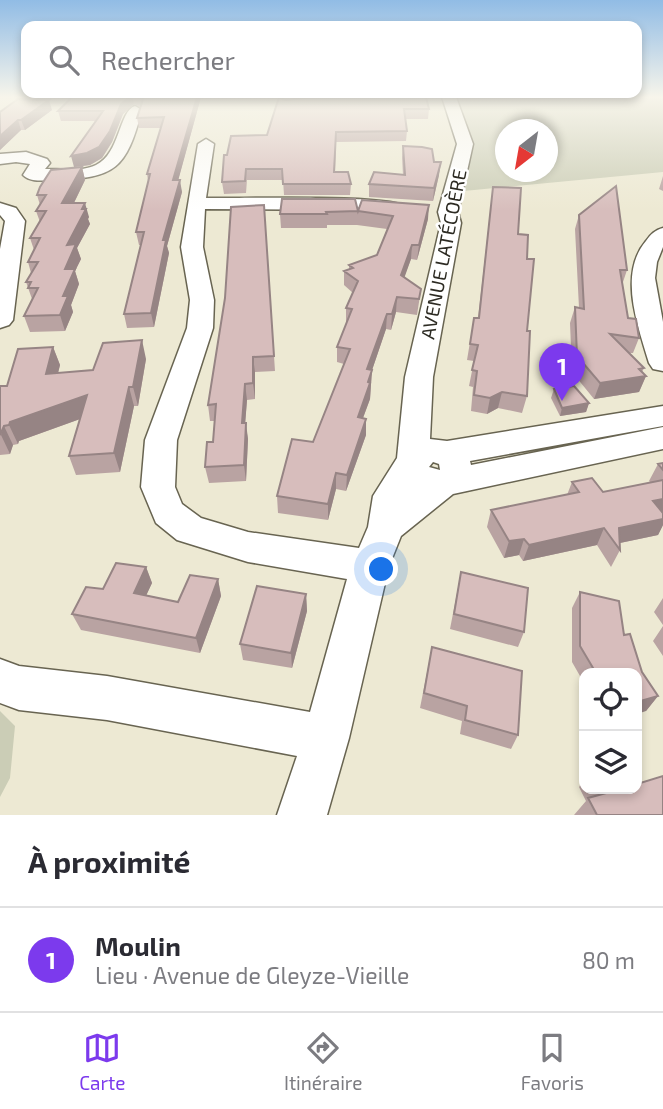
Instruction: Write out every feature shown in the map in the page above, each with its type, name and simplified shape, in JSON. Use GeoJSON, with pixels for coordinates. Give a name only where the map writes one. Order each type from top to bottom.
{"type":"FeatureCollection","features":[{"type":"Feature","properties":{"kind":"street"},"geometry":{"type":"LineString","coordinates":[[32,175],[103,170],[116,162],[129,135]]}},
{"type":"Feature","properties":{"kind":"street","name":"AVENUE LATÉCOÈRE"},"geometry":{"type":"LineString","coordinates":[[302,815],[326,738],[370,566],[386,527],[390,496],[402,473],[413,460],[419,377],[451,223],[435,211],[465,144],[461,135]]}},
{"type":"Feature","properties":{"kind":"street"},"geometry":{"type":"LineString","coordinates":[[206,144],[192,247],[202,300],[200,328],[161,440],[158,487],[168,513],[190,530],[248,547],[370,566]]}},
{"type":"Feature","properties":{"kind":"street"},"geometry":{"type":"LineString","coordinates":[[0,159],[35,159],[41,163],[6,199],[9,212],[15,216],[15,221],[0,320]]}},
{"type":"Feature","properties":{"kind":"street"},"geometry":{"type":"LineString","coordinates":[[196,210],[235,205],[352,204],[435,211]]}},
{"type":"Feature","properties":{"kind":"street"},"geometry":{"type":"LineString","coordinates":[[663,234],[652,243],[644,266],[645,293],[663,363]]}},
{"type":"Feature","properties":{"kind":"street"},"geometry":{"type":"LineString","coordinates":[[417,413],[446,467]]}},
{"type":"Feature","properties":{"kind":"street"},"geometry":{"type":"LineString","coordinates":[[413,460],[415,473],[420,478],[446,467],[663,416]]}},
{"type":"Feature","properties":{"kind":"street"},"geometry":{"type":"LineString","coordinates":[[386,527],[446,467],[663,438]]}},
{"type":"Feature","properties":{"kind":"street"},"geometry":{"type":"LineString","coordinates":[[0,681],[19,688],[107,698],[326,738]]}},
{"type":"Feature","properties":{"kind":"green space"},"geometry":{"type":"Polygon","coordinates":[[[468,135],[495,135],[495,182],[558,182],[558,135],[663,135],[663,172],[464,191],[472,147],[468,135]]]}},
{"type":"Feature","properties":{"kind":"green space"},"geometry":{"type":"Polygon","coordinates":[[[0,711],[15,726],[10,778],[0,797],[0,711]]]}},
{"type":"Feature","properties":{"kind":"building"},"geometry":{"type":"Polygon","coordinates":[[[86,135],[107,135],[99,147],[71,156],[86,135]]]}},
{"type":"Feature","properties":{"kind":"building"},"geometry":{"type":"Polygon","coordinates":[[[159,135],[186,135],[173,180],[180,180],[163,240],[166,240],[151,313],[124,314],[144,232],[136,232],[150,174],[147,174],[159,135]]]}},
{"type":"Feature","properties":{"kind":"building"},"geometry":{"type":"Polygon","coordinates":[[[336,135],[334,172],[348,172],[351,184],[283,184],[282,169],[246,169],[245,181],[222,182],[224,155],[227,155],[231,136],[336,135]]]}},
{"type":"Feature","properties":{"kind":"building"},"geometry":{"type":"Polygon","coordinates":[[[403,146],[432,149],[434,162],[441,162],[434,188],[369,184],[374,172],[405,175],[403,146]]]}},
{"type":"Feature","properties":{"kind":"building"},"geometry":{"type":"Polygon","coordinates":[[[82,167],[62,203],[85,203],[82,209],[86,209],[67,245],[76,244],[65,269],[75,269],[63,296],[68,296],[60,315],[24,316],[38,288],[28,288],[31,282],[26,282],[38,262],[28,262],[40,238],[30,238],[46,211],[36,211],[46,195],[37,195],[40,187],[51,170],[82,167]]]}},
{"type":"Feature","properties":{"kind":"building"},"geometry":{"type":"Polygon","coordinates":[[[616,186],[627,270],[620,270],[628,318],[636,319],[639,338],[610,334],[644,368],[639,369],[646,376],[600,383],[577,356],[575,307],[584,309],[579,215],[616,186]]]}},
{"type":"Feature","properties":{"kind":"building"},"geometry":{"type":"Polygon","coordinates":[[[493,187],[521,188],[518,234],[528,235],[527,259],[534,259],[527,331],[530,331],[527,396],[502,392],[490,398],[474,395],[477,371],[472,370],[478,345],[470,344],[474,318],[479,318],[493,187]]]}},
{"type":"Feature","properties":{"kind":"building"},"geometry":{"type":"Polygon","coordinates":[[[282,199],[355,199],[358,211],[280,214],[282,199]]]}},
{"type":"Feature","properties":{"kind":"building"},"geometry":{"type":"Polygon","coordinates":[[[362,200],[429,205],[419,245],[412,245],[401,275],[421,289],[419,299],[397,297],[392,314],[387,314],[367,369],[372,370],[368,382],[370,383],[358,417],[366,419],[347,475],[336,473],[328,504],[277,496],[292,439],[313,442],[350,349],[337,347],[352,309],[346,308],[358,281],[344,271],[353,268],[349,265],[377,255],[393,216],[358,211],[362,200]]]}},
{"type":"Feature","properties":{"kind":"building"},"geometry":{"type":"Polygon","coordinates":[[[264,205],[274,356],[253,357],[253,383],[245,384],[242,423],[246,423],[244,465],[205,467],[207,442],[213,442],[216,404],[208,405],[225,298],[231,207],[264,205]]]}},
{"type":"Feature","properties":{"kind":"building"},"geometry":{"type":"Polygon","coordinates":[[[142,340],[133,387],[129,387],[114,453],[69,456],[87,395],[10,422],[4,426],[0,435],[0,386],[7,386],[18,349],[53,347],[46,374],[93,370],[103,343],[142,340]]]}},
{"type":"Feature","properties":{"kind":"building"},"geometry":{"type":"Polygon","coordinates":[[[574,386],[589,403],[562,408],[554,389],[574,386]]]}},
{"type":"Feature","properties":{"kind":"building"},"geometry":{"type":"Polygon","coordinates":[[[592,478],[603,492],[663,480],[663,499],[653,501],[663,513],[663,519],[619,528],[620,550],[604,528],[529,545],[524,539],[509,541],[491,510],[579,492],[572,482],[592,478]]]}},
{"type":"Feature","properties":{"kind":"building"},"geometry":{"type":"Polygon","coordinates":[[[116,563],[146,567],[134,593],[178,602],[190,575],[218,579],[196,638],[72,614],[86,587],[103,589],[116,563]]]}},
{"type":"Feature","properties":{"kind":"building"},"geometry":{"type":"Polygon","coordinates":[[[461,572],[528,588],[524,632],[454,614],[461,572]]]}},
{"type":"Feature","properties":{"kind":"building"},"geometry":{"type":"Polygon","coordinates":[[[257,586],[306,594],[291,653],[240,644],[257,586]]]}},
{"type":"Feature","properties":{"kind":"building"},"geometry":{"type":"Polygon","coordinates":[[[580,592],[619,601],[624,635],[630,634],[641,668],[593,668],[580,646],[580,592]]]}},
{"type":"Feature","properties":{"kind":"building"},"geometry":{"type":"Polygon","coordinates":[[[432,647],[522,671],[518,735],[465,720],[467,706],[424,693],[432,647]]]}},
{"type":"Feature","properties":{"kind":"building"},"geometry":{"type":"Polygon","coordinates":[[[642,672],[658,696],[642,701],[642,672]]]}},
{"type":"Feature","properties":{"kind":"building"},"geometry":{"type":"Polygon","coordinates":[[[663,776],[663,815],[597,815],[588,798],[602,794],[642,794],[642,782],[663,776]]]}},
{"type":"Feature","properties":{"kind":"place","name":"Moulin"},"geometry":{"type":"Point","coordinates":[562,401]}}]}
